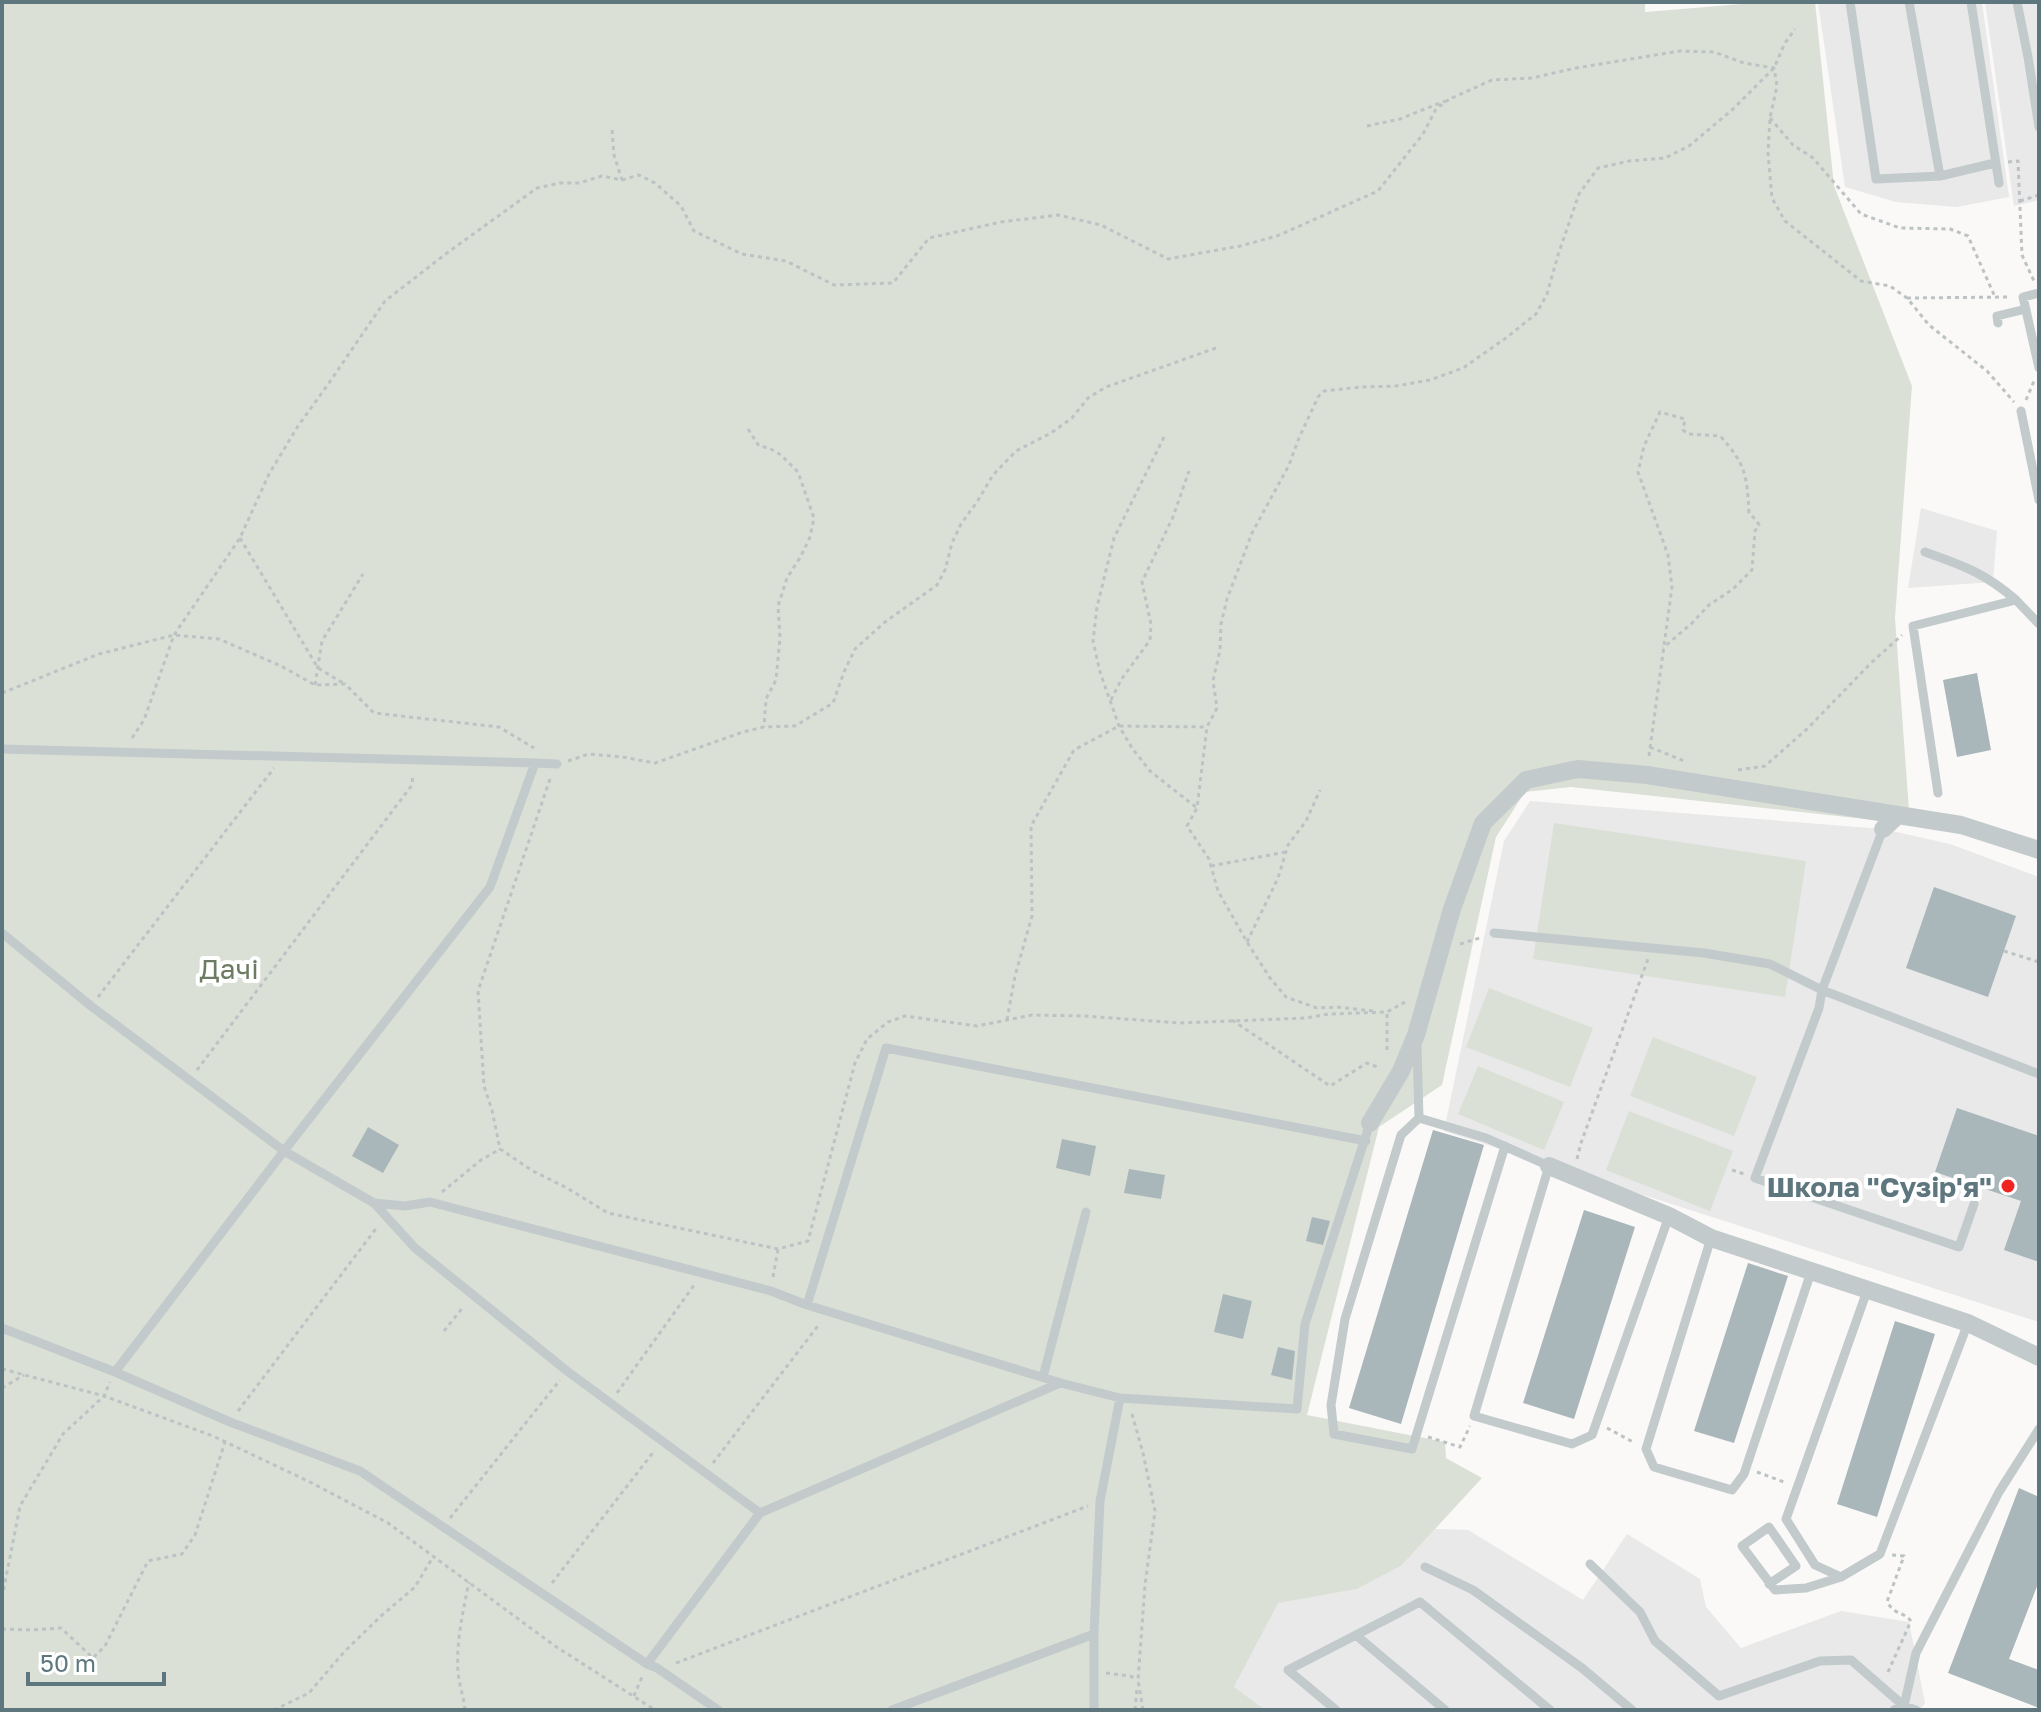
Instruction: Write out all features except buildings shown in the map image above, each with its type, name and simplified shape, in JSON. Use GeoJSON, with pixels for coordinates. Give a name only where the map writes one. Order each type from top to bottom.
{"type":"FeatureCollection","features":[{"type":"Feature","properties":{"kind":"street"},"geometry":{"type":"LineString","coordinates":[[1368,1132],[1416,1035],[1452,909],[1483,823],[1526,780],[1578,769],[1647,776],[1961,825],[2039,850]]}},
{"type":"Feature","properties":{"kind":"street"},"geometry":{"type":"LineString","coordinates":[[1883,829],[1898,815]]}},
{"type":"Feature","properties":{"kind":"street"},"geometry":{"type":"LineString","coordinates":[[1549,1166],[1669,1216],[1711,1238],[1968,1323],[2039,1357]]}},
{"type":"Feature","properties":{"kind":"lane"},"geometry":{"type":"LineString","coordinates":[[1850,2],[1876,179],[1940,176],[1995,163]]}},
{"type":"Feature","properties":{"kind":"lane"},"geometry":{"type":"LineString","coordinates":[[1909,2],[1940,176]]}},
{"type":"Feature","properties":{"kind":"lane"},"geometry":{"type":"LineString","coordinates":[[1971,2],[1999,183]]}},
{"type":"Feature","properties":{"kind":"lane"},"geometry":{"type":"LineString","coordinates":[[2017,2],[2034,56],[2039,123]]}},
{"type":"Feature","properties":{"kind":"lane"},"geometry":{"type":"LineString","coordinates":[[2039,292],[2023,297],[2039,368]]}},
{"type":"Feature","properties":{"kind":"lane"},"geometry":{"type":"LineString","coordinates":[[1998,323],[1997,316],[2026,309]]}},
{"type":"Feature","properties":{"kind":"lane"},"geometry":{"type":"LineString","coordinates":[[2021,411],[2039,500]]}},
{"type":"Feature","properties":{"kind":"lane"},"geometry":{"type":"LineString","coordinates":[[1925,552],[1969,567],[2000,586],[2039,624]]}},
{"type":"Feature","properties":{"kind":"lane"},"geometry":{"type":"LineString","coordinates":[[1938,793],[1913,626],[2016,600]]}},
{"type":"Feature","properties":{"kind":"lane"},"geometry":{"type":"LineString","coordinates":[[2,749],[557,764]]}},
{"type":"Feature","properties":{"kind":"lane"},"geometry":{"type":"LineString","coordinates":[[115,1372],[490,887],[535,763]]}},
{"type":"Feature","properties":{"kind":"lane"},"geometry":{"type":"LineString","coordinates":[[1883,829],[1755,1178],[1959,1247],[1974,1204]]}},
{"type":"Feature","properties":{"kind":"lane"},"geometry":{"type":"LineString","coordinates":[[2,933],[91,1006],[284,1151],[374,1203],[415,1248],[567,1371],[760,1513]]}},
{"type":"Feature","properties":{"kind":"lane"},"geometry":{"type":"LineString","coordinates":[[1494,933],[1704,953],[1770,964],[1822,990],[2039,1074]]}},
{"type":"Feature","properties":{"kind":"lane"},"geometry":{"type":"LineString","coordinates":[[1416,1035],[1419,1118],[1401,1135],[1345,1319],[1331,1405],[1334,1434],[1412,1449],[1505,1146]]}},
{"type":"Feature","properties":{"kind":"lane"},"geometry":{"type":"LineString","coordinates":[[374,1203],[405,1206],[430,1202],[771,1291],[807,1305],[829,1312],[1120,1398],[1297,1409],[1305,1324],[1368,1132],[886,1048],[807,1305]]}},
{"type":"Feature","properties":{"kind":"lane"},"geometry":{"type":"LineString","coordinates":[[1419,1118],[1486,1138],[1549,1166],[1474,1416],[1572,1444],[1592,1435],[1669,1216]]}},
{"type":"Feature","properties":{"kind":"lane"},"geometry":{"type":"LineString","coordinates":[[1043,1377],[1086,1212]]}},
{"type":"Feature","properties":{"kind":"lane"},"geometry":{"type":"LineString","coordinates":[[1711,1238],[1646,1449],[1654,1467],[1732,1490],[1744,1474],[1811,1272]]}},
{"type":"Feature","properties":{"kind":"lane"},"geometry":{"type":"LineString","coordinates":[[1841,1577],[1815,1565],[1786,1519],[1867,1291]]}},
{"type":"Feature","properties":{"kind":"lane"},"geometry":{"type":"LineString","coordinates":[[1769,1584],[1796,1566],[1769,1527],[1742,1546],[1769,1584],[1775,1590],[1806,1588],[1841,1577],[1880,1554],[1968,1323]]}},
{"type":"Feature","properties":{"kind":"lane"},"geometry":{"type":"LineString","coordinates":[[2,1328],[230,1422],[360,1471],[718,1710]]}},
{"type":"Feature","properties":{"kind":"lane"},"geometry":{"type":"LineString","coordinates":[[652,1666],[760,1513],[1061,1383]]}},
{"type":"Feature","properties":{"kind":"lane"},"geometry":{"type":"LineString","coordinates":[[1094,1710],[1100,1501],[1120,1398]]}},
{"type":"Feature","properties":{"kind":"lane"},"geometry":{"type":"LineString","coordinates":[[1904,1706],[1916,1653],[1999,1492],[2039,1429]]}},
{"type":"Feature","properties":{"kind":"lane"},"geometry":{"type":"LineString","coordinates":[[1590,1564],[1640,1612],[1655,1641],[1719,1696],[1820,1661],[1851,1660],[1904,1706],[1916,1710]]}},
{"type":"Feature","properties":{"kind":"lane"},"geometry":{"type":"LineString","coordinates":[[1425,1567],[1473,1590],[1582,1668],[1632,1710]]}},
{"type":"Feature","properties":{"kind":"lane"},"geometry":{"type":"LineString","coordinates":[[1336,1710],[1288,1670],[1420,1602],[1550,1710]]}},
{"type":"Feature","properties":{"kind":"lane"},"geometry":{"type":"LineString","coordinates":[[892,1710],[1094,1634]]}},
{"type":"Feature","properties":{"kind":"lane"},"geometry":{"type":"LineString","coordinates":[[1357,1636],[1445,1710]]}},
{"type":"Feature","properties":{"kind":"lane"},"geometry":{"type":"LineString","coordinates":[[1894,1710],[1904,1706]]}},
{"type":"Feature","properties":{"kind":"path"},"geometry":{"type":"LineString","coordinates":[[1387,1012],[1317,1008],[1286,997],[1247,942],[1218,891],[1201,845],[1187,826],[1197,808],[1207,727],[1217,708],[1213,681],[1220,650],[1221,624],[1252,533],[1289,465],[1318,397],[1324,391],[1396,386],[1430,380],[1463,368],[1506,338],[1536,314],[1547,294],[1579,194],[1598,168],[1665,158],[1689,146],[1732,110],[1774,68],[1795,29]]}},
{"type":"Feature","properties":{"kind":"path"},"geometry":{"type":"LineString","coordinates":[[1367,126],[1400,119],[1492,80],[1532,78],[1680,51],[1714,52],[1744,63],[1774,68]]}},
{"type":"Feature","properties":{"kind":"path"},"geometry":{"type":"LineString","coordinates":[[1774,68],[1777,86],[1770,118],[1768,153],[1772,198],[1785,221],[1861,281],[1890,286],[1907,298],[1929,325],[1987,371],[2021,411],[2039,368]]}},
{"type":"Feature","properties":{"kind":"path"},"geometry":{"type":"LineString","coordinates":[[122,752],[144,720],[174,635],[240,538],[269,474],[298,426],[385,301],[537,188],[579,183],[602,176],[622,180],[639,175],[655,183],[681,206],[694,231],[742,254],[786,261],[834,285],[893,283],[929,238],[1001,222],[1058,215],[1101,225],[1168,259],[1277,236],[1378,191],[1423,134],[1436,109],[1452,97]]}},
{"type":"Feature","properties":{"kind":"path"},"geometry":{"type":"LineString","coordinates":[[1770,118],[1793,145],[1813,158],[1861,214],[1900,228],[1950,229],[1968,236],[1995,297]]}},
{"type":"Feature","properties":{"kind":"path"},"geometry":{"type":"LineString","coordinates":[[612,130],[614,155],[622,180]]}},
{"type":"Feature","properties":{"kind":"path"},"geometry":{"type":"LineString","coordinates":[[2018,161],[2022,255],[2039,292]]}},
{"type":"Feature","properties":{"kind":"path"},"geometry":{"type":"LineString","coordinates":[[2020,201],[2039,195]]}},
{"type":"Feature","properties":{"kind":"path"},"geometry":{"type":"LineString","coordinates":[[1907,298],[2023,297]]}},
{"type":"Feature","properties":{"kind":"path"},"geometry":{"type":"LineString","coordinates":[[557,764],[589,754],[655,763],[743,732],[764,727],[795,726],[833,703],[855,649],[885,622],[937,585],[961,524],[993,475],[1016,451],[1051,433],[1072,418],[1088,398],[1106,387],[1216,348]]}},
{"type":"Feature","properties":{"kind":"path"},"geometry":{"type":"LineString","coordinates":[[1647,776],[1663,648],[1672,587],[1668,555],[1638,472],[1644,446],[1660,412],[1685,419],[1683,430],[1688,434],[1720,436],[1736,452],[1747,477],[1749,513],[1759,525],[1755,531],[1752,570],[1663,648]]}},
{"type":"Feature","properties":{"kind":"path"},"geometry":{"type":"LineString","coordinates":[[748,429],[759,446],[781,455],[798,472],[814,518],[810,537],[787,578],[778,606],[780,638],[776,680],[766,699],[764,727]]}},
{"type":"Feature","properties":{"kind":"path"},"geometry":{"type":"LineString","coordinates":[[1164,437],[1114,538],[1097,607],[1093,641],[1119,726],[1132,748],[1150,771],[1197,808]]}},
{"type":"Feature","properties":{"kind":"path"},"geometry":{"type":"LineString","coordinates":[[1111,700],[1121,680],[1150,640],[1151,624],[1142,582],[1173,517],[1189,471]]}},
{"type":"Feature","properties":{"kind":"path"},"geometry":{"type":"LineString","coordinates":[[240,538],[318,668],[345,684],[374,713],[499,727],[557,764]]}},
{"type":"Feature","properties":{"kind":"path"},"geometry":{"type":"LineString","coordinates":[[315,685],[322,641],[363,574]]}},
{"type":"Feature","properties":{"kind":"path"},"geometry":{"type":"LineString","coordinates":[[1727,768],[1739,770],[1765,766],[1913,626]]}},
{"type":"Feature","properties":{"kind":"path"},"geometry":{"type":"LineString","coordinates":[[2,693],[99,654],[174,635],[219,639],[281,666],[315,685],[345,684]]}},
{"type":"Feature","properties":{"kind":"path"},"geometry":{"type":"LineString","coordinates":[[1007,1020],[1015,976],[1032,916],[1031,826],[1074,750],[1119,726],[1207,727]]}},
{"type":"Feature","properties":{"kind":"path"},"geometry":{"type":"LineString","coordinates":[[1650,747],[1689,764]]}},
{"type":"Feature","properties":{"kind":"path"},"geometry":{"type":"LineString","coordinates":[[91,1006],[283,757]]}},
{"type":"Feature","properties":{"kind":"path"},"geometry":{"type":"LineString","coordinates":[[190,1080],[412,785],[414,760]]}},
{"type":"Feature","properties":{"kind":"path"},"geometry":{"type":"LineString","coordinates":[[557,764],[478,991],[484,1086],[500,1149],[608,1213],[778,1249],[808,1241],[855,1063],[867,1039],[888,1022],[905,1016],[977,1026],[1032,1015],[1180,1023],[1306,1018],[1387,1012],[1429,988]]}},
{"type":"Feature","properties":{"kind":"path"},"geometry":{"type":"LineString","coordinates":[[1247,942],[1278,878],[1288,845],[1306,821],[1320,790]]}},
{"type":"Feature","properties":{"kind":"path"},"geometry":{"type":"LineString","coordinates":[[1211,866],[1286,852]]}},
{"type":"Feature","properties":{"kind":"path"},"geometry":{"type":"LineString","coordinates":[[1441,949],[1494,933]]}},
{"type":"Feature","properties":{"kind":"path"},"geometry":{"type":"LineString","coordinates":[[1577,1158],[1652,948]]}},
{"type":"Feature","properties":{"kind":"path"},"geometry":{"type":"LineString","coordinates":[[2004,951],[2039,962]]}},
{"type":"Feature","properties":{"kind":"path"},"geometry":{"type":"LineString","coordinates":[[1387,1012],[1387,1056]]}},
{"type":"Feature","properties":{"kind":"path"},"geometry":{"type":"LineString","coordinates":[[1232,1020],[1330,1086],[1367,1063],[1387,1071],[1392,1085]]}},
{"type":"Feature","properties":{"kind":"path"},"geometry":{"type":"LineString","coordinates":[[430,1202],[481,1160],[500,1149]]}},
{"type":"Feature","properties":{"kind":"path"},"geometry":{"type":"LineString","coordinates":[[230,1422],[385,1216]]}},
{"type":"Feature","properties":{"kind":"path"},"geometry":{"type":"LineString","coordinates":[[771,1291],[778,1249]]}},
{"type":"Feature","properties":{"kind":"path"},"geometry":{"type":"LineString","coordinates":[[611,1402],[701,1274]]}},
{"type":"Feature","properties":{"kind":"path"},"geometry":{"type":"LineString","coordinates":[[444,1331],[474,1293]]}},
{"type":"Feature","properties":{"kind":"path"},"geometry":{"type":"LineString","coordinates":[[706,1473],[829,1312]]}},
{"type":"Feature","properties":{"kind":"path"},"geometry":{"type":"LineString","coordinates":[[2,1369],[104,1396],[225,1442],[310,1482],[388,1523],[555,1646],[655,1710]]}},
{"type":"Feature","properties":{"kind":"path"},"geometry":{"type":"LineString","coordinates":[[443,1527],[567,1371]]}},
{"type":"Feature","properties":{"kind":"path"},"geometry":{"type":"LineString","coordinates":[[2,1388],[24,1375]]}},
{"type":"Feature","properties":{"kind":"path"},"geometry":{"type":"LineString","coordinates":[[2,1598],[20,1506],[63,1434],[104,1396]]}},
{"type":"Feature","properties":{"kind":"path"},"geometry":{"type":"LineString","coordinates":[[1120,1398],[1130,1408],[1155,1511],[1145,1585],[1135,1710]]}},
{"type":"Feature","properties":{"kind":"path"},"geometry":{"type":"LineString","coordinates":[[1417,1433],[1460,1447],[1474,1416]]}},
{"type":"Feature","properties":{"kind":"path"},"geometry":{"type":"LineString","coordinates":[[1596,1422],[1646,1449]]}},
{"type":"Feature","properties":{"kind":"path"},"geometry":{"type":"LineString","coordinates":[[543,1596],[662,1441]]}},
{"type":"Feature","properties":{"kind":"path"},"geometry":{"type":"LineString","coordinates":[[2,1629],[61,1628],[93,1658],[105,1646],[148,1561],[182,1554],[195,1535],[225,1442]]}},
{"type":"Feature","properties":{"kind":"path"},"geometry":{"type":"LineString","coordinates":[[1746,1468],[1797,1486]]}},
{"type":"Feature","properties":{"kind":"path"},"geometry":{"type":"LineString","coordinates":[[634,1696],[652,1666],[683,1662],[1100,1501]]}},
{"type":"Feature","properties":{"kind":"path"},"geometry":{"type":"LineString","coordinates":[[2,1546],[12,1548]]}},
{"type":"Feature","properties":{"kind":"path"},"geometry":{"type":"LineString","coordinates":[[1880,1554],[1904,1556],[1887,1602],[1893,1611],[1911,1621],[1881,1686]]}},
{"type":"Feature","properties":{"kind":"path"},"geometry":{"type":"LineString","coordinates":[[274,1710],[309,1693],[362,1634],[415,1587],[434,1556]]}},
{"type":"Feature","properties":{"kind":"path"},"geometry":{"type":"LineString","coordinates":[[465,1710],[458,1674],[458,1637],[469,1582]]}},
{"type":"Feature","properties":{"kind":"path"},"geometry":{"type":"LineString","coordinates":[[1095,1672],[1130,1676],[1138,1680]]}},
{"type":"Feature","properties":{"kind":"path"},"geometry":{"type":"LineString","coordinates":[[1138,1680],[1143,1710]]}},
{"type":"Feature","properties":{"kind":"shaded area"},"geometry":{"type":"Polygon","coordinates":[[[1818,2],[1982,2],[2009,197],[1957,207],[1896,202],[1845,187],[1818,2]]]}},
{"type":"Feature","properties":{"kind":"shaded area"},"geometry":{"type":"Polygon","coordinates":[[[1985,2],[2039,2],[2039,200],[2014,206],[1985,2]]]}},
{"type":"Feature","properties":{"kind":"shaded area"},"geometry":{"type":"Polygon","coordinates":[[[1921,508],[1997,531],[1993,582],[1908,588],[1921,508]]]}},
{"type":"Feature","properties":{"kind":"shaded area"},"geometry":{"type":"Polygon","coordinates":[[[1530,801],[1883,829],[1950,844],[2039,877],[2039,1322],[1444,1131],[1504,841],[1530,801]]]}},
{"type":"Feature","properties":{"kind":"shaded area"},"geometry":{"type":"Polygon","coordinates":[[[1435,1529],[1468,1530],[1583,1600],[1627,1534],[1700,1579],[1706,1607],[1741,1648],[1841,1611],[1909,1622],[1925,1703],[1920,1710],[1262,1710],[1234,1687],[1278,1602],[1357,1589],[1401,1566],[1435,1529]]]}},
{"type":"Feature","properties":{"kind":"green space","name":"Дачі"},"geometry":{"type":"Polygon","coordinates":[[[2,2],[1645,2],[1645,12],[1766,2],[1815,2],[1834,186],[1912,386],[1895,618],[1910,824],[1571,787],[1525,792],[1496,837],[1442,1085],[1379,1127],[1307,1415],[1445,1442],[1446,1458],[1482,1478],[1401,1566],[1357,1589],[1278,1603],[1234,1687],[1265,1710],[2,1710],[2,2]]]}},
{"type":"Feature","properties":{"kind":"green space"},"geometry":{"type":"Polygon","coordinates":[[[1554,823],[1806,861],[1785,997],[1533,959],[1554,823]]]}},
{"type":"Feature","properties":{"kind":"green space"},"geometry":{"type":"Polygon","coordinates":[[[1489,988],[1593,1028],[1570,1087],[1466,1047],[1489,988]]]}},
{"type":"Feature","properties":{"kind":"green space"},"geometry":{"type":"Polygon","coordinates":[[[1653,1037],[1757,1077],[1734,1136],[1630,1096],[1653,1037]]]}},
{"type":"Feature","properties":{"kind":"green space"},"geometry":{"type":"Polygon","coordinates":[[[1478,1066],[1564,1102],[1544,1150],[1458,1114],[1478,1066]]]}},
{"type":"Feature","properties":{"kind":"green space"},"geometry":{"type":"Polygon","coordinates":[[[1629,1111],[1733,1151],[1710,1211],[1606,1170],[1629,1111]]]}},
{"type":"Feature","properties":{"kind":"place","name":"Школа \"Сузір'я\""},"geometry":{"type":"Point","coordinates":[2008,1186]}}]}
